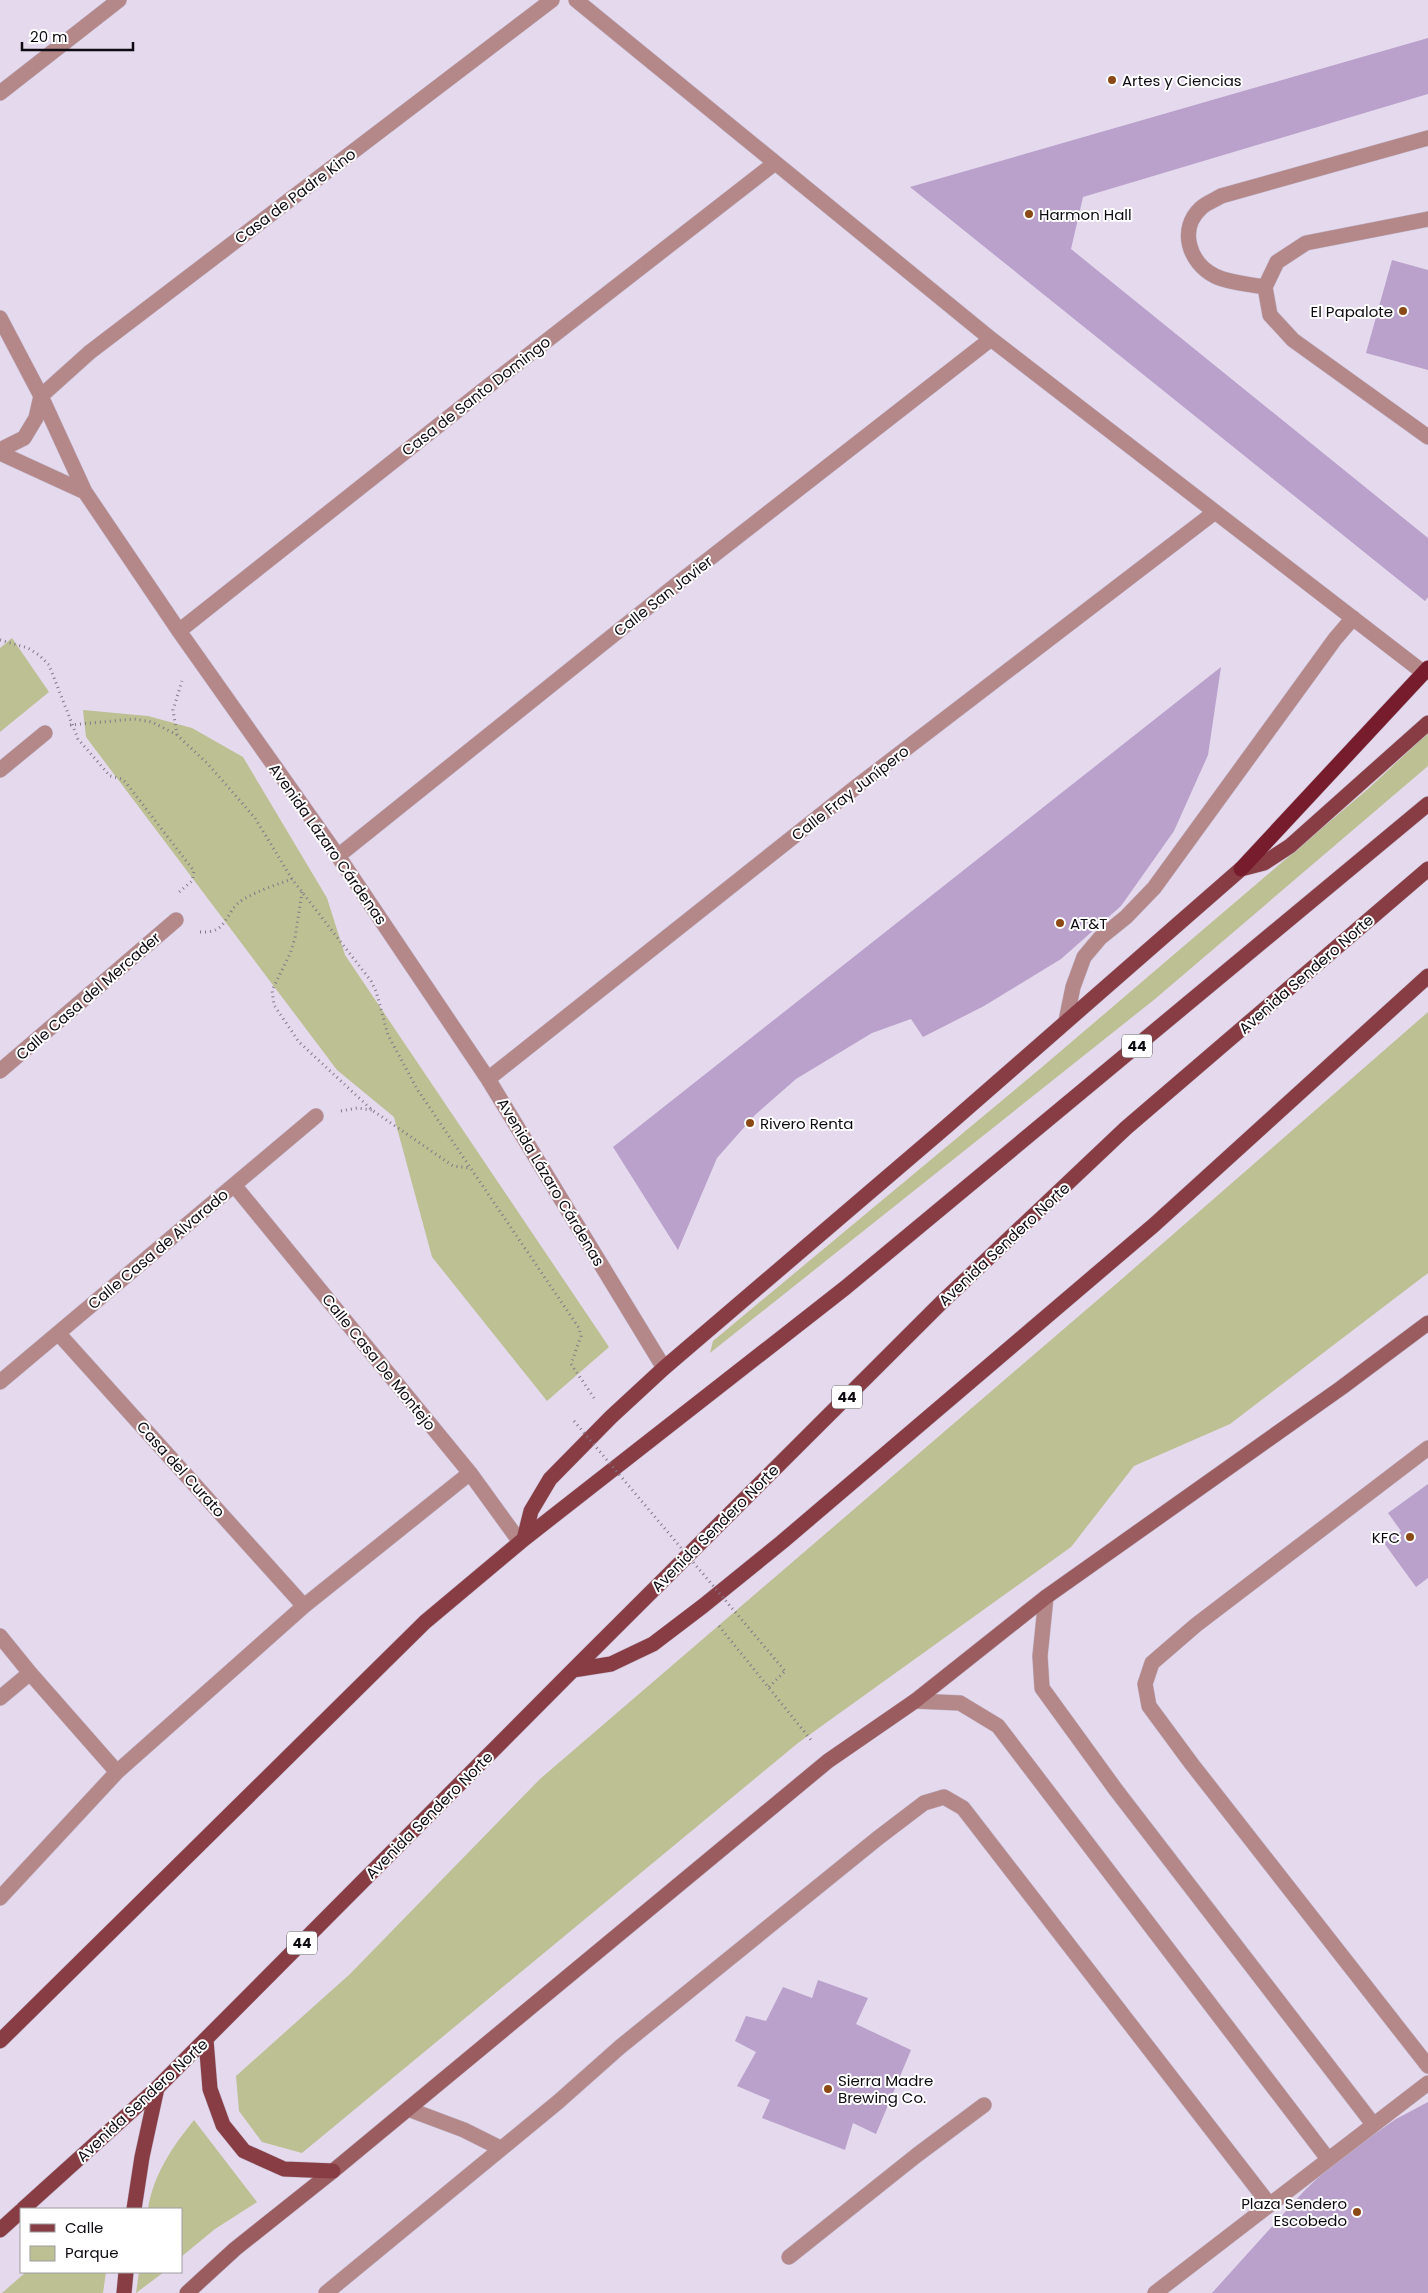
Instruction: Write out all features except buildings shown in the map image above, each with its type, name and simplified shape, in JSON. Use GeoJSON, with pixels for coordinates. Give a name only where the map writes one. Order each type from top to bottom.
{"type":"FeatureCollection","features":[{"type":"Feature","properties":{"kind":"highway"},"geometry":{"type":"LineString","coordinates":[[1240,869],[1426,670]]}},
{"type":"Feature","properties":{"kind":"main road"},"geometry":{"type":"LineString","coordinates":[[522,1541],[532,1511],[550,1479],[611,1417],[664,1368],[947,1126],[1240,869],[1264,863],[1290,846],[1428,723]]}},
{"type":"Feature","properties":{"kind":"main road","name":"44"},"geometry":{"type":"LineString","coordinates":[[0,2041],[425,1622],[522,1541],[845,1288],[1428,804]]}},
{"type":"Feature","properties":{"kind":"main road","name":"Avenida Sendero Norte"},"geometry":{"type":"LineString","coordinates":[[24,2208],[157,2088],[206,2040],[942,1302],[1126,1128],[1428,870]]}},
{"type":"Feature","properties":{"kind":"main road"},"geometry":{"type":"LineString","coordinates":[[573,1670],[612,1664],[652,1644],[703,1606],[797,1529],[1154,1225],[1428,976]]}},
{"type":"Feature","properties":{"kind":"main road"},"geometry":{"type":"LineString","coordinates":[[206,2040],[210,2089],[223,2125],[244,2151],[284,2169],[333,2171]]}},
{"type":"Feature","properties":{"kind":"main road"},"geometry":{"type":"LineString","coordinates":[[134,2208],[142,2156],[157,2088]]}},
{"type":"Feature","properties":{"kind":"main road","name":"Avenida Sendero Norte"},"geometry":{"type":"LineString","coordinates":[[0,2230],[20,2212]]}},
{"type":"Feature","properties":{"kind":"main road"},"geometry":{"type":"LineString","coordinates":[[124,2293],[126,2273]]}},
{"type":"Feature","properties":{"kind":"street"},"geometry":{"type":"LineString","coordinates":[[0,93],[119,0]]}},
{"type":"Feature","properties":{"kind":"street","name":"Casa de Padre Kino"},"geometry":{"type":"LineString","coordinates":[[41,396],[90,352],[552,0]]}},
{"type":"Feature","properties":{"kind":"street"},"geometry":{"type":"LineString","coordinates":[[576,0],[991,339],[1352,618],[1426,670]]}},
{"type":"Feature","properties":{"kind":"street"},"geometry":{"type":"LineString","coordinates":[[1265,287],[1214,276],[1196,261],[1188,241],[1190,223],[1201,208],[1221,196],[1428,138]]}},
{"type":"Feature","properties":{"kind":"street","name":"Casa de Santo Domingo"},"geometry":{"type":"LineString","coordinates":[[179,631],[482,391],[775,163]]}},
{"type":"Feature","properties":{"kind":"street"},"geometry":{"type":"LineString","coordinates":[[1428,219],[1306,243],[1277,262],[1265,287],[1270,315],[1293,340],[1428,438]]}},
{"type":"Feature","properties":{"kind":"street","name":"Avenida Lázaro Cárdenas"},"geometry":{"type":"LineString","coordinates":[[0,318],[41,396],[85,492],[179,631],[338,856],[488,1079],[664,1368]]}},
{"type":"Feature","properties":{"kind":"street","name":"Calle San Javier"},"geometry":{"type":"LineString","coordinates":[[338,856],[682,580],[991,339]]}},
{"type":"Feature","properties":{"kind":"street"},"geometry":{"type":"LineString","coordinates":[[0,452],[24,438],[36,418],[41,396]]}},
{"type":"Feature","properties":{"kind":"street"},"geometry":{"type":"LineString","coordinates":[[0,452],[85,492]]}},
{"type":"Feature","properties":{"kind":"street","name":"Calle Fray Junípero"},"geometry":{"type":"LineString","coordinates":[[488,1079],[856,787],[1215,512]]}},
{"type":"Feature","properties":{"kind":"street"},"geometry":{"type":"LineString","coordinates":[[1066,1021],[1073,987],[1084,957],[1100,938],[1126,917],[1154,888],[1352,618]]}},
{"type":"Feature","properties":{"kind":"street"},"geometry":{"type":"LineString","coordinates":[[0,770],[44,733]]}},
{"type":"Feature","properties":{"kind":"street","name":"Calle Casa del Mercader"},"geometry":{"type":"LineString","coordinates":[[0,1071],[176,920]]}},
{"type":"Feature","properties":{"kind":"street","name":"Calle Casa de Alvarado"},"geometry":{"type":"LineString","coordinates":[[0,1382],[316,1116]]}},
{"type":"Feature","properties":{"kind":"street","name":"Calle Casa De Montejo"},"geometry":{"type":"LineString","coordinates":[[234,1185],[470,1473],[522,1541]]}},
{"type":"Feature","properties":{"kind":"street"},"geometry":{"type":"LineString","coordinates":[[187,2293],[235,2250],[828,1761],[915,1701],[1046,1597],[1341,1388],[1428,1322]]}},
{"type":"Feature","properties":{"kind":"street","name":"Casa del Curato"},"geometry":{"type":"LineString","coordinates":[[58,1332],[304,1606]]}},
{"type":"Feature","properties":{"kind":"street"},"geometry":{"type":"LineString","coordinates":[[1428,1448],[1196,1625],[1152,1663],[1145,1684],[1149,1706],[1191,1763],[1428,2066]]}},
{"type":"Feature","properties":{"kind":"street"},"geometry":{"type":"LineString","coordinates":[[0,1898],[117,1772],[304,1606],[470,1473]]}},
{"type":"Feature","properties":{"kind":"street"},"geometry":{"type":"LineString","coordinates":[[1046,1597],[1040,1656],[1042,1688],[1116,1790],[1373,2124]]}},
{"type":"Feature","properties":{"kind":"street"},"geometry":{"type":"LineString","coordinates":[[0,1636],[117,1772]]}},
{"type":"Feature","properties":{"kind":"street"},"geometry":{"type":"LineString","coordinates":[[0,1698],[30,1673]]}},
{"type":"Feature","properties":{"kind":"street"},"geometry":{"type":"LineString","coordinates":[[915,1701],[960,1703],[998,1726],[1328,2158]]}},
{"type":"Feature","properties":{"kind":"street"},"geometry":{"type":"LineString","coordinates":[[326,2293],[558,2102],[620,2047],[878,1838],[924,1803],[944,1797],[963,1808],[1269,2204]]}},
{"type":"Feature","properties":{"kind":"street"},"geometry":{"type":"LineString","coordinates":[[1155,2293],[1328,2158],[1428,2084]]}},
{"type":"Feature","properties":{"kind":"street"},"geometry":{"type":"LineString","coordinates":[[789,2257],[917,2155],[984,2105]]}},
{"type":"Feature","properties":{"kind":"street"},"geometry":{"type":"LineString","coordinates":[[408,2109],[464,2130],[500,2148]]}},
{"type":"Feature","properties":{"kind":"path"},"geometry":{"type":"LineString","coordinates":[[0,640],[28,648],[49,665],[78,739],[110,776],[122,779],[127,784],[194,871],[192,881],[170,902],[170,912],[176,920],[199,932],[212,933],[223,925],[234,906],[243,899],[292,878]]}},
{"type":"Feature","properties":{"kind":"path"},"geometry":{"type":"LineString","coordinates":[[178,735],[173,710],[178,689],[196,654]]}},
{"type":"Feature","properties":{"kind":"path"},"geometry":{"type":"LineString","coordinates":[[72,724],[134,719],[152,722],[178,735],[208,764],[255,818],[292,878],[371,981],[376,991],[388,1034],[417,1090],[580,1328],[581,1336],[571,1364],[596,1400]]}},
{"type":"Feature","properties":{"kind":"path"},"geometry":{"type":"LineString","coordinates":[[302,891],[295,938],[290,954],[272,990],[274,1005],[299,1042],[372,1110],[453,1166],[471,1169]]}},
{"type":"Feature","properties":{"kind":"path"},"geometry":{"type":"LineString","coordinates":[[574,1421],[785,1671],[769,1687]]}},
{"type":"Feature","properties":{"kind":"path"},"geometry":{"type":"LineString","coordinates":[[703,1606],[828,1761]]}},
{"type":"Feature","properties":{"kind":"green space"},"geometry":{"type":"Polygon","coordinates":[[[12,638],[49,692],[0,732],[0,648],[12,638]]]}},
{"type":"Feature","properties":{"kind":"green space"},"geometry":{"type":"Polygon","coordinates":[[[83,710],[148,716],[192,728],[243,757],[327,898],[345,955],[609,1347],[547,1401],[432,1257],[394,1117],[337,1070],[86,737],[83,710]]]}},
{"type":"Feature","properties":{"kind":"green space"},"geometry":{"type":"Polygon","coordinates":[[[1428,733],[1428,766],[1155,999],[710,1353],[713,1341],[1041,1068],[1369,788],[1428,733]]]}},
{"type":"Feature","properties":{"kind":"green space"},"geometry":{"type":"Polygon","coordinates":[[[1428,1012],[1428,1273],[1230,1424],[1134,1466],[1071,1547],[798,1743],[302,2153],[262,2142],[239,2111],[236,2076],[350,1974],[540,1779],[1115,1285],[1428,1012]]]}},
{"type":"Feature","properties":{"kind":"green space"},"geometry":{"type":"Polygon","coordinates":[[[194,2120],[257,2202],[215,2229],[182,2256],[182,2208],[148,2208],[154,2184],[179,2140],[194,2120]]]}},
{"type":"Feature","properties":{"kind":"green space"},"geometry":{"type":"Polygon","coordinates":[[[25,2273],[106,2273],[103,2293],[2,2293],[25,2273]]]}},
{"type":"Feature","properties":{"kind":"green space"},"geometry":{"type":"Polygon","coordinates":[[[139,2273],[163,2273],[136,2293],[139,2273]]]}},
{"type":"Feature","properties":{"kind":"place","name":"Artes y Ciencias"},"geometry":{"type":"Point","coordinates":[1112,80]}},
{"type":"Feature","properties":{"kind":"place","name":"Harmon Hall"},"geometry":{"type":"Point","coordinates":[1029,214]}},
{"type":"Feature","properties":{"kind":"place","name":"El Papalote"},"geometry":{"type":"Point","coordinates":[1403,311]}},
{"type":"Feature","properties":{"kind":"place","name":"AT&T"},"geometry":{"type":"Point","coordinates":[1060,923]}},
{"type":"Feature","properties":{"kind":"place","name":"Rivero Renta"},"geometry":{"type":"Point","coordinates":[750,1123]}},
{"type":"Feature","properties":{"kind":"place","name":"KFC"},"geometry":{"type":"Point","coordinates":[1410,1537]}},
{"type":"Feature","properties":{"kind":"place","name":"Sierra Madre Brewing Co."},"geometry":{"type":"Point","coordinates":[828,2089]}},
{"type":"Feature","properties":{"kind":"place","name":"Plaza Sendero Escobedo"},"geometry":{"type":"Point","coordinates":[1357,2212]}}]}
